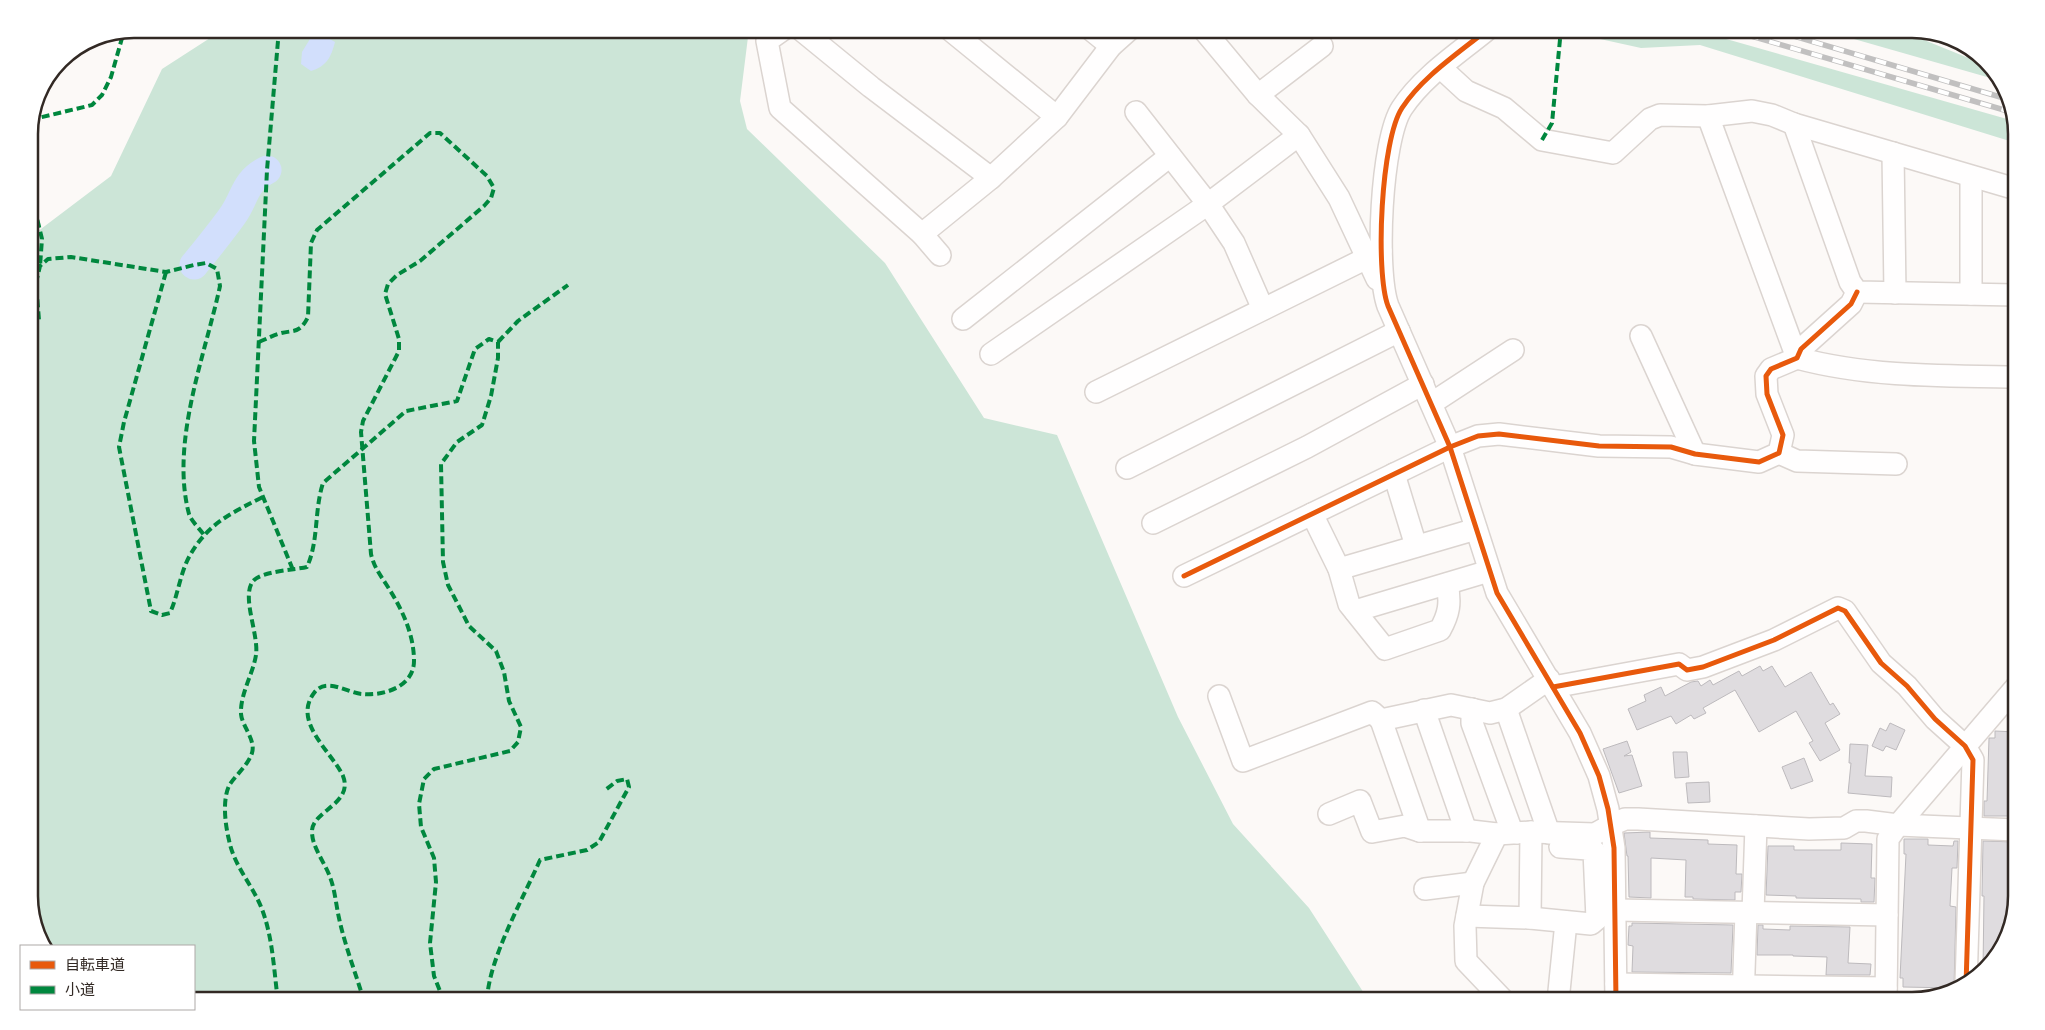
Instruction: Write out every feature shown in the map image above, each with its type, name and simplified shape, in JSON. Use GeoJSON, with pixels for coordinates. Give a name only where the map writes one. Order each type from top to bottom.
{"type":"FeatureCollection","features":[{"type":"Feature","properties":{"kind":"street"},"geometry":{"type":"LineString","coordinates":[[771,38],[767,41],[780,108],[922,234],[940,255]]}},
{"type":"Feature","properties":{"kind":"street"},"geometry":{"type":"LineString","coordinates":[[811,38],[871,88],[991,178]]}},
{"type":"Feature","properties":{"kind":"street"},"geometry":{"type":"LineString","coordinates":[[959,38],[1057,117]]}},
{"type":"Feature","properties":{"kind":"street"},"geometry":{"type":"LineString","coordinates":[[1102,38],[1112,46]]}},
{"type":"Feature","properties":{"kind":"street"},"geometry":{"type":"LineString","coordinates":[[922,234],[991,178],[1057,117],[1112,46],[1120,38]]}},
{"type":"Feature","properties":{"kind":"street"},"geometry":{"type":"LineString","coordinates":[[1210,38],[1258,95],[1299,135],[1374,254],[1385,297],[1450,447],[1488,571],[1497,593],[1551,683],[1591,755],[1604,795],[1614,848],[1616,992]]}},
{"type":"Feature","properties":{"kind":"street"},"geometry":{"type":"LineString","coordinates":[[1374,254],[1394,125],[1401,110],[1410,97],[1477,38]]}},
{"type":"Feature","properties":{"kind":"street"},"geometry":{"type":"LineString","coordinates":[[1258,95],[1322,46]]}},
{"type":"Feature","properties":{"kind":"street"},"geometry":{"type":"LineString","coordinates":[[1441,68],[1466,90],[1504,108],[1542,140],[1613,153],[1650,119],[1660,116],[1708,116],[1752,110],[2007,187]]}},
{"type":"Feature","properties":{"kind":"street"},"geometry":{"type":"LineString","coordinates":[[1136,112],[1208,204],[1234,243],[1263,309]]}},
{"type":"Feature","properties":{"kind":"street"},"geometry":{"type":"LineString","coordinates":[[1708,116],[1797,358]]}},
{"type":"Feature","properties":{"kind":"street"},"geometry":{"type":"LineString","coordinates":[[1794,124],[1850,282],[1857,292]]}},
{"type":"Feature","properties":{"kind":"street"},"geometry":{"type":"LineString","coordinates":[[992,354],[1208,204],[1299,135]]}},
{"type":"Feature","properties":{"kind":"street"},"geometry":{"type":"LineString","coordinates":[[1893,154],[1895,292]]}},
{"type":"Feature","properties":{"kind":"street"},"geometry":{"type":"LineString","coordinates":[[963,319],[1170,156]]}},
{"type":"Feature","properties":{"kind":"street"},"geometry":{"type":"LineString","coordinates":[[1971,177],[1971,294]]}},
{"type":"Feature","properties":{"kind":"street"},"geometry":{"type":"LineString","coordinates":[[1096,392],[1374,254]]}},
{"type":"Feature","properties":{"kind":"street"},"geometry":{"type":"LineString","coordinates":[[1797,358],[1801,350],[1851,304],[1857,292]]}},
{"type":"Feature","properties":{"kind":"street"},"geometry":{"type":"LineString","coordinates":[[1857,292],[2007,295]]}},
{"type":"Feature","properties":{"kind":"street"},"geometry":{"type":"LineString","coordinates":[[1127,468],[1399,331]]}},
{"type":"Feature","properties":{"kind":"street"},"geometry":{"type":"LineString","coordinates":[[1642,336],[1695,454]]}},
{"type":"Feature","properties":{"kind":"street"},"geometry":{"type":"LineString","coordinates":[[1432,403],[1513,350]]}},
{"type":"Feature","properties":{"kind":"street"},"geometry":{"type":"LineString","coordinates":[[1779,453],[1783,435],[1767,394],[1766,376],[1770,369],[1797,358],[1827,366],[1914,375],[2007,377]]}},
{"type":"Feature","properties":{"kind":"street"},"geometry":{"type":"LineString","coordinates":[[1153,523],[1307,447],[1423,384]]}},
{"type":"Feature","properties":{"kind":"street"},"geometry":{"type":"LineString","coordinates":[[1184,576],[1450,447],[1478,436],[1500,434],[1599,446],[1671,447],[1695,454],[1759,462],[1779,453],[1798,461],[1896,464]]}},
{"type":"Feature","properties":{"kind":"street"},"geometry":{"type":"LineString","coordinates":[[1394,474],[1416,546]]}},
{"type":"Feature","properties":{"kind":"street"},"geometry":{"type":"LineString","coordinates":[[1312,514],[1339,569],[1350,604],[1385,649],[1440,630],[1449,614],[1447,584]]}},
{"type":"Feature","properties":{"kind":"street"},"geometry":{"type":"LineString","coordinates":[[1339,569],[1476,529]]}},
{"type":"Feature","properties":{"kind":"street"},"geometry":{"type":"LineString","coordinates":[[1355,611],[1488,571]]}},
{"type":"Feature","properties":{"kind":"street"},"geometry":{"type":"LineString","coordinates":[[1381,720],[1451,705],[1490,712],[1506,709],[1551,683],[1679,664],[1687,670],[1703,668],[1774,640],[1838,608],[1845,611],[1881,663],[1907,686],[1935,719],[1965,746],[1974,760],[1966,975]]}},
{"type":"Feature","properties":{"kind":"street"},"geometry":{"type":"LineString","coordinates":[[1219,696],[1243,762],[1372,712],[1381,720],[1420,831]]}},
{"type":"Feature","properties":{"kind":"street"},"geometry":{"type":"LineString","coordinates":[[1886,992],[1888,839],[2008,697]]}},
{"type":"Feature","properties":{"kind":"street"},"geometry":{"type":"LineString","coordinates":[[1467,916],[1530,918],[1590,924],[1597,919],[1594,851],[1525,836],[1511,829],[1472,723],[1472,709]]}},
{"type":"Feature","properties":{"kind":"street"},"geometry":{"type":"LineString","coordinates":[[1506,709],[1525,836],[1530,918]]}},
{"type":"Feature","properties":{"kind":"street"},"geometry":{"type":"LineString","coordinates":[[1424,710],[1466,831]]}},
{"type":"Feature","properties":{"kind":"street"},"geometry":{"type":"LineString","coordinates":[[1328,814],[1360,800],[1372,832],[1405,826],[1420,831],[1466,831],[1525,836],[1595,834],[1625,819],[1809,829],[1844,828],[1856,822],[1866,821],[1898,825],[2008,830]]}},
{"type":"Feature","properties":{"kind":"street"},"geometry":{"type":"LineString","coordinates":[[1744,992],[1756,826]]}},
{"type":"Feature","properties":{"kind":"street"},"geometry":{"type":"LineString","coordinates":[[1425,890],[1473,883],[1525,836]]}},
{"type":"Feature","properties":{"kind":"street"},"geometry":{"type":"LineString","coordinates":[[1473,883],[1467,916],[1466,961],[1495,992]]}},
{"type":"Feature","properties":{"kind":"street"},"geometry":{"type":"LineString","coordinates":[[1616,910],[1887,915]]}},
{"type":"Feature","properties":{"kind":"street"},"geometry":{"type":"LineString","coordinates":[[1559,992],[1566,922]]}},
{"type":"Feature","properties":{"kind":"green space"},"geometry":{"type":"Polygon","coordinates":[[[210,38],[748,38],[740,101],[747,129],[885,263],[984,418],[1057,435],[1178,717],[1233,824],[1309,908],[1363,992],[195,992],[195,945],[51,945],[39,916],[38,903],[38,231],[111,176],[162,69],[210,38]]]}},
{"type":"Feature","properties":{"kind":"green space"},"geometry":{"type":"Polygon","coordinates":[[[1596,38],[1723,38],[2006,119],[2007,140],[1700,45],[1641,48],[1596,38]]]}},
{"type":"Feature","properties":{"kind":"green space"},"geometry":{"type":"Polygon","coordinates":[[[1850,38],[1919,38],[1971,58],[1989,78],[1850,38]]]}},
{"type":"Feature","properties":{"kind":"water"},"geometry":{"type":"Polygon","coordinates":[[[311,38],[328,38],[335,42],[325,64],[311,71],[301,64],[302,52],[311,38]]]}},
{"type":"Feature","properties":{"kind":"building"},"geometry":{"type":"Polygon","coordinates":[[[1760,666],[1763,671],[1772,666],[1785,687],[1811,672],[1830,705],[1833,703],[1840,714],[1825,723],[1840,750],[1820,761],[1809,743],[1813,741],[1796,711],[1759,732],[1735,690],[1703,708],[1706,713],[1694,719],[1691,715],[1676,724],[1671,716],[1637,730],[1628,709],[1646,701],[1644,695],[1661,687],[1665,696],[1691,682],[1698,681],[1701,686],[1710,680],[1713,685],[1739,671],[1742,676],[1760,666]]]}},
{"type":"Feature","properties":{"kind":"building"},"geometry":{"type":"Polygon","coordinates":[[[1890,723],[1905,730],[1896,750],[1886,746],[1883,751],[1872,746],[1880,728],[1886,731],[1890,723]]]}},
{"type":"Feature","properties":{"kind":"building"},"geometry":{"type":"Polygon","coordinates":[[[1995,731],[2008,732],[2008,816],[1984,816],[1984,801],[1987,801],[1989,738],[1995,738],[1995,731]]]}},
{"type":"Feature","properties":{"kind":"building"},"geometry":{"type":"Polygon","coordinates":[[[1627,741],[1631,752],[1624,756],[1632,755],[1642,786],[1619,793],[1603,749],[1627,741]]]}},
{"type":"Feature","properties":{"kind":"building"},"geometry":{"type":"Polygon","coordinates":[[[1850,744],[1868,745],[1865,776],[1892,777],[1891,797],[1848,793],[1851,763],[1849,763],[1850,744]]]}},
{"type":"Feature","properties":{"kind":"building"},"geometry":{"type":"Polygon","coordinates":[[[1673,752],[1687,752],[1689,777],[1675,778],[1673,752]]]}},
{"type":"Feature","properties":{"kind":"building"},"geometry":{"type":"Polygon","coordinates":[[[1804,758],[1813,781],[1791,789],[1782,767],[1804,758]]]}},
{"type":"Feature","properties":{"kind":"building"},"geometry":{"type":"Polygon","coordinates":[[[1709,782],[1710,802],[1688,803],[1686,783],[1709,782]]]}},
{"type":"Feature","properties":{"kind":"building"},"geometry":{"type":"Polygon","coordinates":[[[1650,832],[1650,838],[1708,840],[1708,844],[1737,845],[1736,874],[1742,874],[1741,892],[1735,892],[1735,900],[1693,899],[1693,897],[1685,897],[1686,860],[1651,858],[1651,898],[1629,897],[1628,856],[1624,833],[1650,832]]]}},
{"type":"Feature","properties":{"kind":"building"},"geometry":{"type":"Polygon","coordinates":[[[1904,839],[1928,839],[1928,845],[1953,846],[1954,841],[1958,841],[1957,868],[1952,868],[1950,906],[1956,907],[1954,983],[1941,988],[1903,987],[1903,978],[1900,978],[1906,854],[1904,854],[1904,839]]]}},
{"type":"Feature","properties":{"kind":"building"},"geometry":{"type":"Polygon","coordinates":[[[1983,841],[2008,842],[2008,897],[2007,909],[2000,934],[1983,961],[1984,896],[1982,896],[1983,841]]]}},
{"type":"Feature","properties":{"kind":"building"},"geometry":{"type":"Polygon","coordinates":[[[1841,843],[1872,844],[1871,878],[1875,878],[1874,902],[1861,902],[1861,899],[1796,898],[1796,896],[1766,895],[1768,846],[1794,846],[1794,850],[1841,850],[1841,843]]]}},
{"type":"Feature","properties":{"kind":"building"},"geometry":{"type":"Polygon","coordinates":[[[1632,923],[1733,925],[1731,973],[1632,972],[1633,946],[1628,945],[1629,926],[1632,926],[1632,923]]]}},
{"type":"Feature","properties":{"kind":"building"},"geometry":{"type":"Polygon","coordinates":[[[1758,925],[1763,925],[1763,929],[1790,930],[1790,926],[1850,927],[1848,963],[1871,964],[1870,975],[1826,975],[1827,957],[1757,955],[1758,925]]]}},
{"type":"Feature","properties":{"kind":"waterway"},"geometry":{"type":"LineString","coordinates":[[194,265],[233,215],[254,179],[267,170]]}},
{"type":"Feature","properties":{"kind":"railway"},"geometry":{"type":"LineString","coordinates":[[1758,38],[2005,110]]}},
{"type":"Feature","properties":{"kind":"railway"},"geometry":{"type":"LineString","coordinates":[[1800,38],[2000,97]]}},
{"type":"Feature","properties":{"kind":"marked path"},"geometry":{"type":"LineString","coordinates":[[39,118],[92,105],[102,95],[111,77],[122,38]]}},
{"type":"Feature","properties":{"kind":"marked path"},"geometry":{"type":"LineString","coordinates":[[278,38],[267,170],[254,441],[259,487],[293,570]]}},
{"type":"Feature","properties":{"kind":"marked path"},"geometry":{"type":"LineString","coordinates":[[1542,140],[1552,123],[1560,38]]}},
{"type":"Feature","properties":{"kind":"marked path"},"geometry":{"type":"LineString","coordinates":[[259,342],[278,334],[299,329],[305,323],[308,317],[311,243],[317,230],[430,133],[440,133],[487,176],[494,188],[491,198],[484,206],[420,261],[397,275],[388,284],[385,294],[399,339],[399,351],[363,421],[361,432],[371,554],[377,570],[397,602],[406,621],[412,640],[413,670],[404,683],[389,691],[363,694],[338,687],[325,686],[319,688],[314,693],[308,704],[311,726],[338,767],[343,776],[345,786],[343,794],[338,800],[318,818],[313,825],[312,832],[314,843],[332,882],[344,939],[361,992]]}},
{"type":"Feature","properties":{"kind":"marked path"},"geometry":{"type":"LineString","coordinates":[[38,222],[42,239],[40,266]]}},
{"type":"Feature","properties":{"kind":"marked path"},"geometry":{"type":"LineString","coordinates":[[38,274],[40,266],[48,259],[71,257],[166,272],[206,263],[217,269],[220,286],[192,399],[184,458],[184,486],[189,514],[204,535]]}},
{"type":"Feature","properties":{"kind":"marked path"},"geometry":{"type":"LineString","coordinates":[[166,272],[124,422],[119,447],[151,611],[162,615],[170,613],[189,557],[204,536],[230,514],[263,497]]}},
{"type":"Feature","properties":{"kind":"marked path"},"geometry":{"type":"LineString","coordinates":[[498,342],[518,321],[568,285]]}},
{"type":"Feature","properties":{"kind":"marked path"},"geometry":{"type":"LineString","coordinates":[[38,308],[38,320]]}},
{"type":"Feature","properties":{"kind":"marked path"},"geometry":{"type":"LineString","coordinates":[[277,992],[271,945],[263,912],[235,859],[225,819],[227,790],[248,762],[253,748],[241,714],[242,699],[256,655],[255,637],[249,606],[250,588],[253,581],[263,575],[307,567],[311,557],[318,504],[323,483],[406,411],[457,401],[475,349],[489,339],[498,342],[498,358],[491,396],[482,425],[457,442],[441,464],[443,562],[448,585],[469,626],[496,651],[504,672],[509,701],[521,727],[518,742],[510,751],[434,769],[424,779],[419,804],[421,827],[434,858],[436,882],[430,943],[434,976],[440,992]]}},
{"type":"Feature","properties":{"kind":"marked path"},"geometry":{"type":"LineString","coordinates":[[488,992],[493,967],[500,949],[540,860],[587,850],[599,842],[629,787],[627,779],[617,781],[604,791]]}},
{"type":"Feature","properties":{"kind":"cycle path"},"geometry":{"type":"LineString","coordinates":[[1476,38],[1442,65],[1420,86],[1402,108],[1395,124],[1389,148],[1382,206],[1381,236],[1384,289],[1388,306],[1450,447],[1497,593],[1580,733],[1599,776],[1608,809],[1614,848],[1616,992]]}},
{"type":"Feature","properties":{"kind":"cycle path"},"geometry":{"type":"LineString","coordinates":[[1184,576],[1450,447],[1478,436],[1499,434],[1599,446],[1671,447],[1695,454],[1759,462],[1779,453],[1783,435],[1767,394],[1766,376],[1771,369],[1797,358],[1801,349],[1851,304],[1857,292]]}},
{"type":"Feature","properties":{"kind":"cycle path"},"geometry":{"type":"LineString","coordinates":[[1553,687],[1679,664],[1687,670],[1703,667],[1774,640],[1838,608],[1845,611],[1881,663],[1907,686],[1935,719],[1965,746],[1973,760],[1966,975]]}}]}
